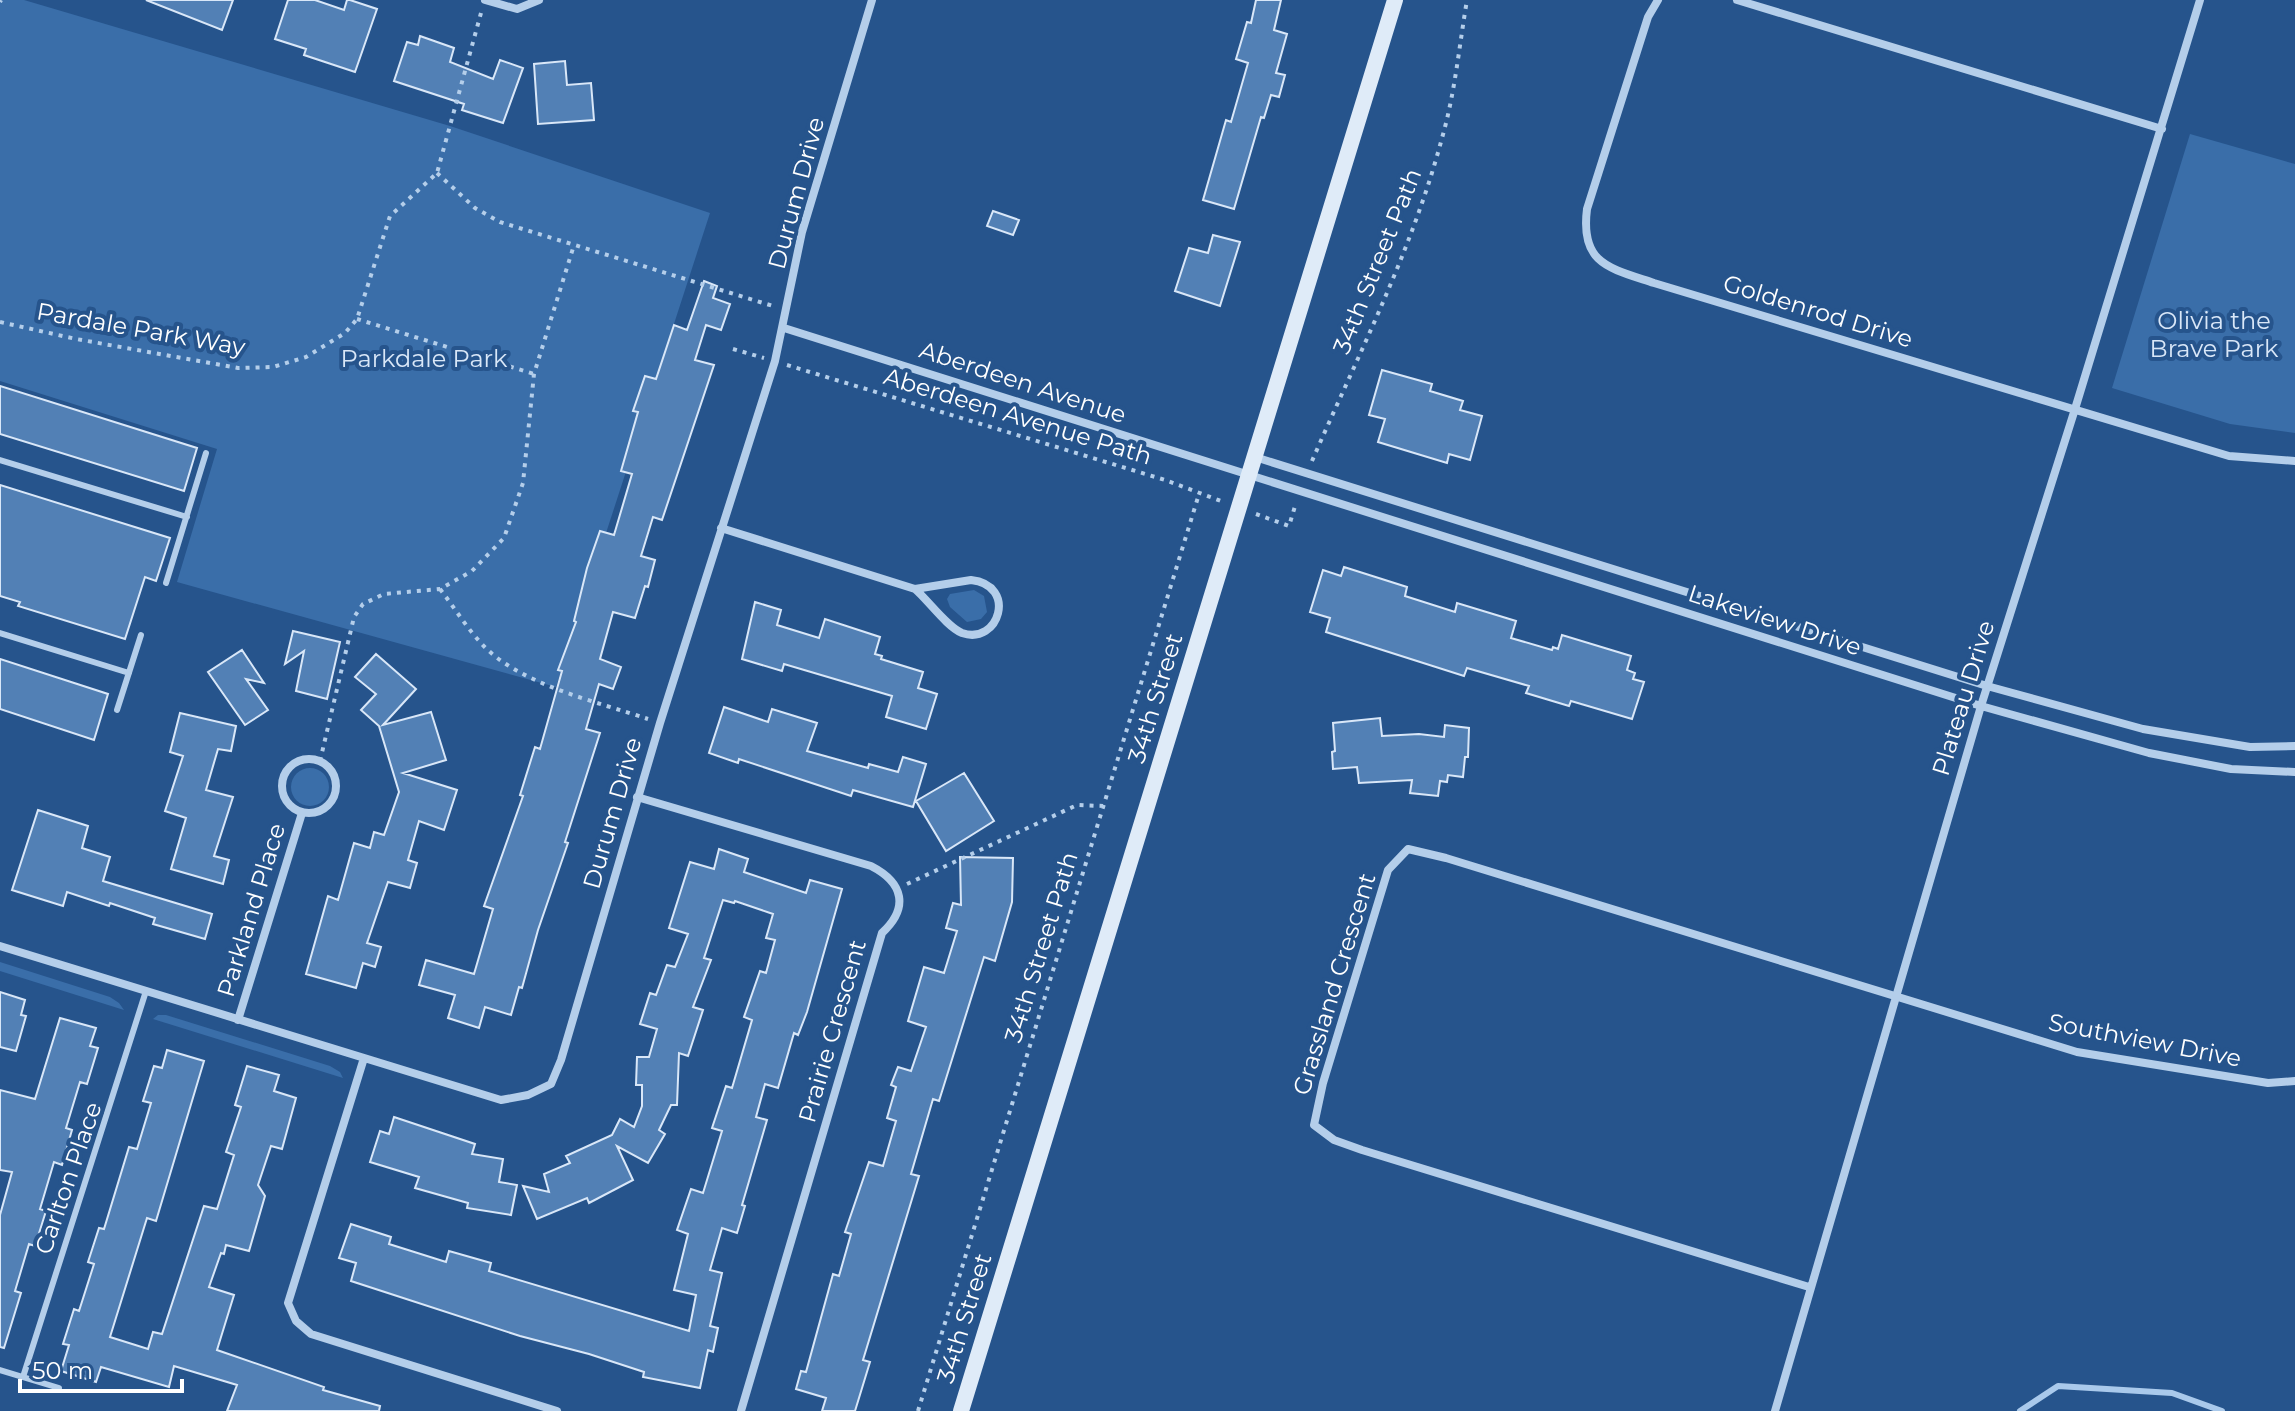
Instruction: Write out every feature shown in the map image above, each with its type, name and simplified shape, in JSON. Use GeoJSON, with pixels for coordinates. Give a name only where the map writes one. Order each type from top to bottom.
{"type":"FeatureCollection","features":[{"type":"Feature","properties":{"kind":"street"},"geometry":{"type":"LineString","coordinates":[[485,0],[517,9],[539,0]]}},
{"type":"Feature","properties":{"kind":"street","name":"Durum Drive"},"geometry":{"type":"LineString","coordinates":[[0,946],[501,1100],[528,1095],[551,1084],[561,1060],[637,797],[775,361],[802,232],[872,0]]}},
{"type":"Feature","properties":{"kind":"street","name":"34th Street"},"geometry":{"type":"LineString","coordinates":[[961,1411],[1395,0]]}},
{"type":"Feature","properties":{"kind":"street","name":"Goldenrod Drive"},"geometry":{"type":"LineString","coordinates":[[1658,0],[1648,17],[1587,209],[1584,231],[1589,247],[1600,261],[1654,283],[2229,456],[2295,461]]}},
{"type":"Feature","properties":{"kind":"street"},"geometry":{"type":"LineString","coordinates":[[1737,0],[2162,129]]}},
{"type":"Feature","properties":{"kind":"street","name":"Plateau Drive"},"geometry":{"type":"LineString","coordinates":[[1775,1411],[1987,686],[2200,0]]}},
{"type":"Feature","properties":{"kind":"street","name":"Aberdeen Avenue"},"geometry":{"type":"LineString","coordinates":[[784,328],[1249,475]]}},
{"type":"Feature","properties":{"kind":"street","name":"Lakeview Drive"},"geometry":{"type":"LineString","coordinates":[[1255,457],[1987,686],[2143,729],[2250,747],[2295,746]]}},
{"type":"Feature","properties":{"kind":"street","name":"Lakeview Drive"},"geometry":{"type":"LineString","coordinates":[[1249,475],[1981,706],[2149,753],[2231,769],[2295,772]]}},
{"type":"Feature","properties":{"kind":"street"},"geometry":{"type":"LineString","coordinates":[[721,528],[915,589],[980,581],[995,592],[1000,610],[984,632],[974,635],[963,633],[915,589]]}},
{"type":"Feature","properties":{"kind":"street","name":"Parkland Place"},"geometry":{"type":"LineString","coordinates":[[302,760],[320,761],[333,773],[336,790],[328,807],[311,814],[302,813],[283,795],[283,778],[287,770],[302,760]]}},
{"type":"Feature","properties":{"kind":"street","name":"Prairie Crescent"},"geometry":{"type":"LineString","coordinates":[[637,797],[871,866],[887,874],[895,883],[899,896],[899,909],[882,933],[741,1411]]}},
{"type":"Feature","properties":{"kind":"street","name":"Parkland Place"},"geometry":{"type":"LineString","coordinates":[[238,1020],[302,813]]}},
{"type":"Feature","properties":{"kind":"street","name":"Grassland Crescent"},"geometry":{"type":"LineString","coordinates":[[1809,1287],[1334,1140],[1314,1125],[1323,1083],[1388,870],[1408,849],[1897,996]]}},
{"type":"Feature","properties":{"kind":"street","name":"Southview Drive"},"geometry":{"type":"LineString","coordinates":[[1897,996],[2077,1052],[2268,1083],[2295,1081]]}},
{"type":"Feature","properties":{"kind":"street"},"geometry":{"type":"LineString","coordinates":[[364,1058],[288,1303],[296,1321],[311,1334],[557,1411]]}},
{"type":"Feature","properties":{"kind":"lane"},"geometry":{"type":"LineString","coordinates":[[166,583],[206,453]]}},
{"type":"Feature","properties":{"kind":"lane"},"geometry":{"type":"LineString","coordinates":[[0,460],[187,517]]}},
{"type":"Feature","properties":{"kind":"lane"},"geometry":{"type":"LineString","coordinates":[[0,633],[129,673]]}},
{"type":"Feature","properties":{"kind":"lane"},"geometry":{"type":"LineString","coordinates":[[117,710],[141,635]]}},
{"type":"Feature","properties":{"kind":"lane","name":"Carlton Place"},"geometry":{"type":"LineString","coordinates":[[23,1377],[146,991]]}},
{"type":"Feature","properties":{"kind":"lane"},"geometry":{"type":"LineString","coordinates":[[0,1370],[59,1388]]}},
{"type":"Feature","properties":{"kind":"path"},"geometry":{"type":"LineString","coordinates":[[485,0],[437,173],[390,216],[357,319],[534,374]]}},
{"type":"Feature","properties":{"kind":"path","name":"34th Street Path"},"geometry":{"type":"LineString","coordinates":[[1307,473],[1415,225],[1455,87],[1467,0]]}},
{"type":"Feature","properties":{"kind":"path"},"geometry":{"type":"LineString","coordinates":[[437,173],[475,208],[500,222],[787,310]]}},
{"type":"Feature","properties":{"kind":"path"},"geometry":{"type":"LineString","coordinates":[[320,761],[354,617],[363,604],[384,594],[440,589],[472,571],[504,538],[523,483],[534,374],[574,245]]}},
{"type":"Feature","properties":{"kind":"path","name":"Pardale Park Way"},"geometry":{"type":"LineString","coordinates":[[0,322],[238,368],[273,367],[306,357],[345,333],[357,319]]}},
{"type":"Feature","properties":{"kind":"path","name":"Aberdeen Avenue Path"},"geometry":{"type":"LineString","coordinates":[[733,349],[1165,480],[1289,526],[1300,490]]}},
{"type":"Feature","properties":{"kind":"path","name":"34th Street Path"},"geometry":{"type":"LineString","coordinates":[[918,1411],[1199,494]]}},
{"type":"Feature","properties":{"kind":"path"},"geometry":{"type":"LineString","coordinates":[[440,589],[482,645],[511,668],[660,723]]}},
{"type":"Feature","properties":{"kind":"path"},"geometry":{"type":"LineString","coordinates":[[914,881],[1077,805],[1103,806]]}},
{"type":"Feature","properties":{"kind":"green space","name":"Parkdale Park"},"geometry":{"type":"Polygon","coordinates":[[[0,0],[24,0],[450,126],[710,213],[556,687],[177,582],[217,449],[0,381],[0,0]]]}},
{"type":"Feature","properties":{"kind":"green space","name":"Olivia the Brave Park"},"geometry":{"type":"Polygon","coordinates":[[[2190,134],[2295,164],[2295,433],[2230,424],[2112,388],[2190,134]]]}},
{"type":"Feature","properties":{"kind":"green space"},"geometry":{"type":"Polygon","coordinates":[[[974,590],[984,596],[987,612],[981,619],[967,622],[950,607],[947,599],[950,594],[974,590]]]}},
{"type":"Feature","properties":{"kind":"green space"},"geometry":{"type":"Polygon","coordinates":[[[310,768],[324,773],[329,787],[324,801],[310,806],[296,801],[291,787],[296,773],[310,768]]]}},
{"type":"Feature","properties":{"kind":"green space"},"geometry":{"type":"Polygon","coordinates":[[[0,962],[110,997],[124,1010],[0,971],[0,962]]]}},
{"type":"Feature","properties":{"kind":"green space"},"geometry":{"type":"Polygon","coordinates":[[[158,1015],[330,1066],[343,1078],[153,1019],[158,1015]]]}},
{"type":"Feature","properties":{"kind":"building"},"geometry":{"type":"Polygon","coordinates":[[[146,0],[233,0],[222,30],[146,0]]]}},
{"type":"Feature","properties":{"kind":"building"},"geometry":{"type":"Polygon","coordinates":[[[288,0],[315,0],[344,10],[347,0],[350,0],[377,9],[355,72],[304,55],[306,49],[275,39],[288,0]]]}},
{"type":"Feature","properties":{"kind":"building"},"geometry":{"type":"Polygon","coordinates":[[[1256,0],[1281,0],[1274,30],[1287,34],[1276,73],[1285,75],[1279,97],[1271,95],[1264,118],[1261,117],[1234,209],[1203,200],[1226,120],[1231,122],[1248,63],[1236,59],[1247,22],[1251,23],[1256,0]]]}},
{"type":"Feature","properties":{"kind":"building"},"geometry":{"type":"Polygon","coordinates":[[[420,36],[454,48],[450,62],[493,79],[500,60],[523,68],[503,123],[462,110],[464,104],[394,81],[407,42],[418,45],[420,36]]]}},
{"type":"Feature","properties":{"kind":"building"},"geometry":{"type":"Polygon","coordinates":[[[565,61],[567,85],[591,83],[594,120],[538,124],[534,64],[565,61]]]}},
{"type":"Feature","properties":{"kind":"building"},"geometry":{"type":"Polygon","coordinates":[[[993,211],[1019,220],[1013,235],[987,226],[993,211]]]}},
{"type":"Feature","properties":{"kind":"building"},"geometry":{"type":"Polygon","coordinates":[[[1213,235],[1240,242],[1220,306],[1175,291],[1189,248],[1208,253],[1213,235]]]}},
{"type":"Feature","properties":{"kind":"building"},"geometry":{"type":"Polygon","coordinates":[[[704,281],[717,286],[713,298],[730,304],[721,330],[706,325],[695,360],[714,365],[662,520],[653,517],[641,556],[655,560],[648,587],[645,586],[635,618],[613,612],[600,659],[621,667],[613,689],[599,684],[586,729],[600,733],[522,988],[519,987],[511,1015],[485,1007],[479,1028],[448,1018],[455,995],[419,985],[426,960],[474,974],[493,909],[484,906],[523,796],[520,795],[535,747],[540,749],[562,671],[558,670],[576,622],[587,568],[600,531],[614,535],[632,474],[621,471],[638,412],[633,411],[645,376],[656,379],[674,325],[687,330],[704,281]]]}},
{"type":"Feature","properties":{"kind":"building"},"geometry":{"type":"Polygon","coordinates":[[[1382,370],[1432,384],[1430,391],[1463,401],[1460,410],[1482,416],[1470,460],[1449,454],[1447,463],[1378,442],[1385,419],[1369,415],[1382,370]]]}},
{"type":"Feature","properties":{"kind":"building"},"geometry":{"type":"Polygon","coordinates":[[[0,386],[197,448],[184,491],[0,434],[0,386]]]}},
{"type":"Feature","properties":{"kind":"building"},"geometry":{"type":"Polygon","coordinates":[[[0,485],[170,538],[156,581],[145,577],[125,639],[18,606],[20,602],[0,596],[0,485]]]}},
{"type":"Feature","properties":{"kind":"building"},"geometry":{"type":"Polygon","coordinates":[[[1344,567],[1407,587],[1405,596],[1455,612],[1457,603],[1516,621],[1511,638],[1552,650],[1553,647],[1558,649],[1562,635],[1631,656],[1627,670],[1635,673],[1633,679],[1644,682],[1632,719],[1571,701],[1569,706],[1526,693],[1529,686],[1467,668],[1464,676],[1326,632],[1330,618],[1310,612],[1323,570],[1341,576],[1344,567]]]}},
{"type":"Feature","properties":{"kind":"building"},"geometry":{"type":"Polygon","coordinates":[[[755,602],[781,610],[777,625],[819,638],[825,619],[880,637],[875,654],[882,656],[881,659],[923,672],[918,688],[937,694],[926,729],[886,717],[892,696],[784,664],[782,671],[742,659],[755,602]]]}},
{"type":"Feature","properties":{"kind":"building"},"geometry":{"type":"Polygon","coordinates":[[[293,631],[340,642],[327,699],[296,691],[304,651],[285,664],[293,631]]]}},
{"type":"Feature","properties":{"kind":"building"},"geometry":{"type":"Polygon","coordinates":[[[242,650],[264,683],[246,679],[268,710],[245,725],[208,672],[242,650]]]}},
{"type":"Feature","properties":{"kind":"building"},"geometry":{"type":"Polygon","coordinates":[[[376,654],[416,689],[383,725],[431,712],[446,760],[403,773],[457,790],[444,830],[419,821],[408,860],[417,863],[410,888],[388,882],[367,943],[381,947],[375,967],[363,963],[356,988],[306,974],[328,896],[338,900],[354,843],[370,848],[374,832],[384,835],[399,792],[379,726],[361,710],[376,694],[355,677],[376,654]]]}},
{"type":"Feature","properties":{"kind":"building"},"geometry":{"type":"Polygon","coordinates":[[[0,659],[108,694],[94,740],[0,709],[0,659]]]}},
{"type":"Feature","properties":{"kind":"building"},"geometry":{"type":"Polygon","coordinates":[[[724,707],[768,722],[772,709],[817,723],[807,751],[868,768],[869,764],[898,772],[903,757],[926,764],[913,807],[853,790],[851,796],[739,759],[738,763],[709,753],[724,707]]]}},
{"type":"Feature","properties":{"kind":"building"},"geometry":{"type":"Polygon","coordinates":[[[180,713],[236,726],[231,751],[218,749],[206,790],[233,797],[214,856],[229,860],[223,884],[171,869],[186,818],[165,811],[183,756],[170,752],[180,713]]]}},
{"type":"Feature","properties":{"kind":"building"},"geometry":{"type":"Polygon","coordinates":[[[1380,718],[1382,736],[1419,734],[1444,737],[1445,725],[1469,728],[1468,757],[1465,757],[1463,777],[1448,775],[1447,782],[1440,781],[1438,796],[1410,793],[1412,780],[1359,783],[1357,767],[1333,769],[1333,723],[1380,718]]]}},
{"type":"Feature","properties":{"kind":"building"},"geometry":{"type":"Polygon","coordinates":[[[964,773],[994,821],[946,851],[916,801],[964,773]]]}},
{"type":"Feature","properties":{"kind":"building"},"geometry":{"type":"Polygon","coordinates":[[[38,810],[88,826],[82,848],[110,857],[103,881],[212,914],[205,939],[153,924],[155,918],[67,892],[63,906],[12,890],[38,810]]]}},
{"type":"Feature","properties":{"kind":"building"},"geometry":{"type":"Polygon","coordinates":[[[719,849],[748,859],[744,872],[806,893],[810,880],[842,889],[807,1012],[798,1035],[794,1033],[778,1088],[765,1084],[756,1117],[767,1120],[737,1233],[722,1228],[710,1270],[722,1273],[710,1326],[718,1328],[713,1352],[708,1350],[700,1388],[643,1377],[644,1372],[351,1281],[356,1263],[339,1258],[351,1224],[391,1237],[389,1244],[446,1262],[449,1251],[491,1263],[489,1271],[689,1331],[696,1295],[674,1290],[688,1234],[677,1230],[691,1189],[703,1193],[722,1131],[712,1128],[726,1086],[732,1088],[752,1020],[744,1017],[760,971],[766,973],[775,940],[766,938],[773,914],[723,900],[704,958],[711,960],[693,1007],[703,1010],[688,1056],[679,1053],[677,1105],[671,1105],[659,1130],[665,1134],[648,1163],[617,1146],[633,1180],[589,1203],[587,1198],[537,1219],[523,1186],[549,1192],[544,1174],[570,1163],[566,1156],[612,1135],[620,1119],[634,1127],[642,1106],[642,1085],[636,1085],[637,1057],[649,1057],[657,1029],[640,1024],[650,993],[656,995],[667,965],[675,967],[688,934],[669,928],[690,862],[714,869],[719,849]]]}},
{"type":"Feature","properties":{"kind":"building"},"geometry":{"type":"Polygon","coordinates":[[[960,857],[1013,858],[1012,902],[995,961],[984,957],[939,1101],[933,1099],[911,1174],[919,1176],[863,1360],[870,1362],[855,1411],[822,1411],[826,1398],[796,1389],[801,1371],[806,1372],[833,1274],[839,1276],[851,1234],[845,1232],[869,1162],[883,1166],[896,1121],[887,1118],[896,1087],[891,1085],[898,1067],[911,1071],[926,1027],[908,1021],[924,967],[944,973],[957,931],[946,928],[953,903],[961,905],[960,857]]]}},
{"type":"Feature","properties":{"kind":"building"},"geometry":{"type":"Polygon","coordinates":[[[0,992],[25,1000],[21,1015],[26,1016],[16,1051],[0,1047],[0,992]]]}},
{"type":"Feature","properties":{"kind":"building"},"geometry":{"type":"Polygon","coordinates":[[[60,1018],[96,1028],[90,1046],[98,1048],[87,1084],[80,1082],[66,1128],[72,1130],[62,1165],[54,1162],[40,1209],[46,1211],[35,1246],[29,1244],[15,1291],[21,1293],[4,1348],[0,1347],[0,1215],[12,1172],[0,1170],[0,1090],[35,1099],[60,1018]]]}},
{"type":"Feature","properties":{"kind":"building"},"geometry":{"type":"Polygon","coordinates":[[[167,1050],[204,1061],[156,1221],[147,1218],[110,1337],[148,1349],[153,1332],[162,1334],[204,1206],[217,1209],[234,1155],[226,1152],[241,1107],[235,1105],[247,1066],[279,1075],[274,1091],[296,1098],[282,1149],[271,1146],[258,1185],[265,1196],[249,1251],[226,1245],[209,1287],[234,1295],[217,1350],[324,1387],[323,1390],[380,1406],[379,1411],[227,1411],[237,1385],[174,1366],[169,1387],[101,1367],[96,1382],[61,1371],[69,1345],[63,1344],[74,1309],[79,1311],[94,1264],[88,1262],[99,1228],[104,1229],[129,1147],[137,1149],[151,1103],[143,1101],[154,1066],[162,1068],[167,1050]]]}},
{"type":"Feature","properties":{"kind":"building"},"geometry":{"type":"Polygon","coordinates":[[[394,1117],[475,1144],[472,1154],[503,1159],[499,1182],[517,1185],[511,1215],[467,1208],[468,1203],[415,1188],[419,1177],[370,1162],[380,1131],[389,1134],[394,1117]]]}},
{"type":"Feature","properties":{"kind":"waterway"},"geometry":{"type":"LineString","coordinates":[[2020,1411],[2058,1386],[2172,1393],[2222,1411]]}}]}
